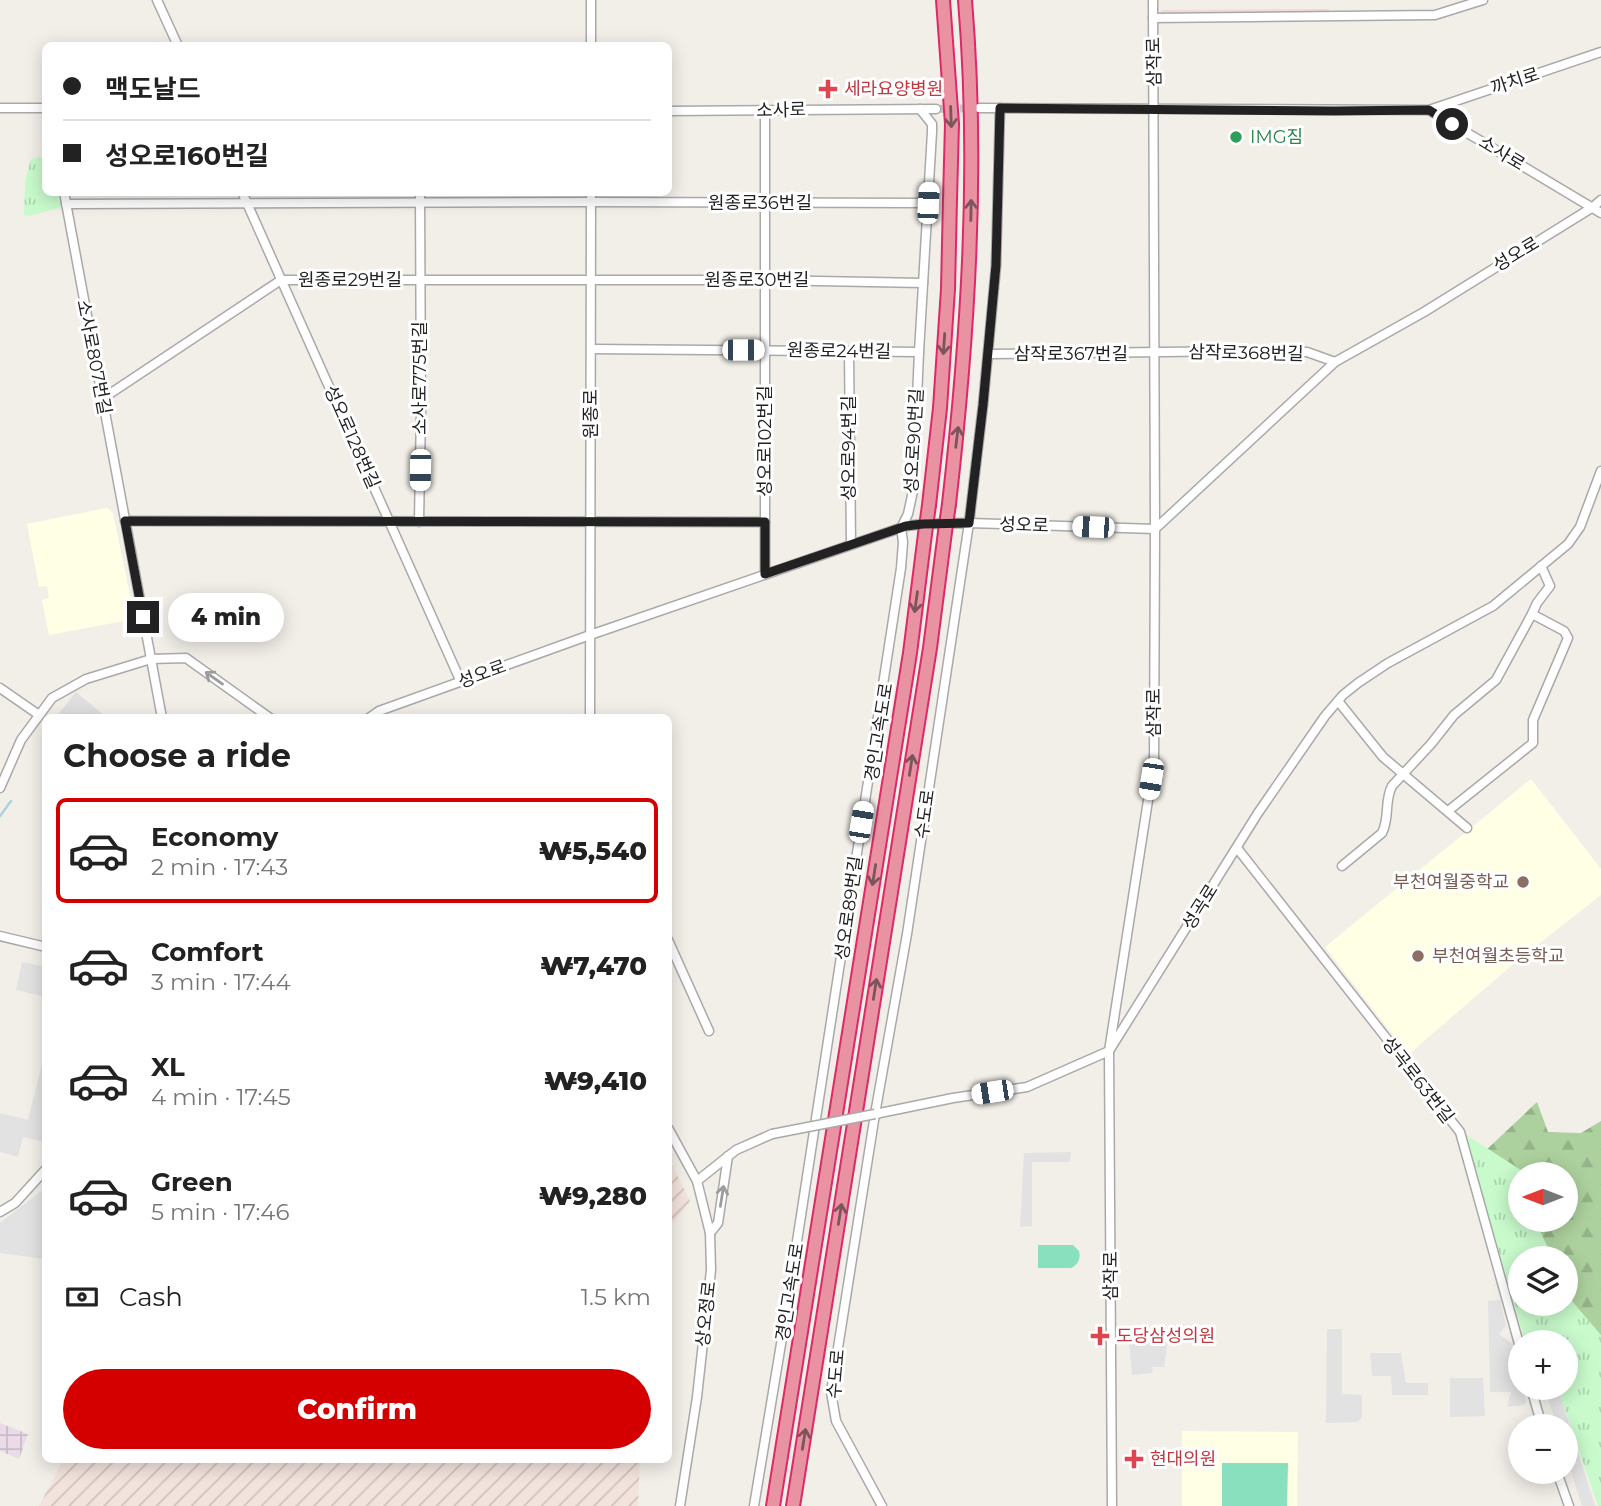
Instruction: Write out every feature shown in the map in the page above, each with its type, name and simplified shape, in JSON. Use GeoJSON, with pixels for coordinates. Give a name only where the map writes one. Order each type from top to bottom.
{"type":"FeatureCollection","features":[{"type":"Feature","properties":{"kind":"highway","name":"경인고속도로"},"geometry":{"type":"LineString","coordinates":[[773,1506],[910,653],[940,408],[948,289],[952,124],[943,0]]}},
{"type":"Feature","properties":{"kind":"highway","name":"경인고속도로"},"geometry":{"type":"LineString","coordinates":[[793,1506],[930,648],[960,413],[971,220],[965,0]]}},
{"type":"Feature","properties":{"kind":"street"},"geometry":{"type":"LineString","coordinates":[[157,0],[176,42]]}},
{"type":"Feature","properties":{"kind":"street"},"geometry":{"type":"LineString","coordinates":[[591,0],[591,42]]}},
{"type":"Feature","properties":{"kind":"street","name":"삼작로"},"geometry":{"type":"LineString","coordinates":[[1112,1506],[1109,1051],[1154,762],[1156,530],[1153,0]]}},
{"type":"Feature","properties":{"kind":"street"},"geometry":{"type":"LineString","coordinates":[[1153,18],[1435,15],[1483,0]]}},
{"type":"Feature","properties":{"kind":"street","name":"까치로"},"geometry":{"type":"LineString","coordinates":[[1429,110],[1601,52]]}},
{"type":"Feature","properties":{"kind":"street"},"geometry":{"type":"LineString","coordinates":[[0,108],[42,108]]}},
{"type":"Feature","properties":{"kind":"street"},"geometry":{"type":"LineString","coordinates":[[979,108],[1429,110]]}},
{"type":"Feature","properties":{"kind":"street","name":"수도로"},"geometry":{"type":"LineString","coordinates":[[882,1506],[835,1421],[831,1392],[907,934],[969,523],[996,265],[1000,108]]}},
{"type":"Feature","properties":{"kind":"street","name":"성오로90번길"},"geometry":{"type":"LineString","coordinates":[[901,528],[908,514],[913,491],[932,124],[920,109]]}},
{"type":"Feature","properties":{"kind":"street","name":"소사로"},"geometry":{"type":"LineString","coordinates":[[672,111],[936,109]]}},
{"type":"Feature","properties":{"kind":"street","name":"성오로102번길"},"geometry":{"type":"LineString","coordinates":[[765,110],[765,574]]}},
{"type":"Feature","properties":{"kind":"street","name":"소사로"},"geometry":{"type":"LineString","coordinates":[[1429,110],[1601,213]]}},
{"type":"Feature","properties":{"kind":"street","name":"소사로807번길"},"geometry":{"type":"LineString","coordinates":[[65,196],[161,714]]}},
{"type":"Feature","properties":{"kind":"street","name":"성오로128번길"},"geometry":{"type":"LineString","coordinates":[[243,196],[461,682]]}},
{"type":"Feature","properties":{"kind":"street","name":"소사로775번길"},"geometry":{"type":"LineString","coordinates":[[419,522],[420,196]]}},
{"type":"Feature","properties":{"kind":"street","name":"원종로36번길"},"geometry":{"type":"LineString","coordinates":[[66,204],[420,202],[591,197],[765,203],[928,203]]}},
{"type":"Feature","properties":{"kind":"street","name":"원종로"},"geometry":{"type":"LineString","coordinates":[[590,714],[591,197]]}},
{"type":"Feature","properties":{"kind":"street","name":"성오로"},"geometry":{"type":"LineString","coordinates":[[375,714],[590,635],[901,528],[923,524],[969,523],[1156,530],[1335,362],[1424,312],[1593,208],[1601,200]]}},
{"type":"Feature","properties":{"kind":"street","name":"원종로29번길"},"geometry":{"type":"LineString","coordinates":[[102,399],[281,280],[591,280]]}},
{"type":"Feature","properties":{"kind":"street","name":"원종로30번길"},"geometry":{"type":"LineString","coordinates":[[591,280],[923,283]]}},
{"type":"Feature","properties":{"kind":"street","name":"원종로24번길"},"geometry":{"type":"LineString","coordinates":[[591,349],[919,352]]}},
{"type":"Feature","properties":{"kind":"street","name":"성오로94번길"},"geometry":{"type":"LineString","coordinates":[[849,351],[851,544]]}},
{"type":"Feature","properties":{"kind":"street","name":"삼작로368번길"},"geometry":{"type":"LineString","coordinates":[[1155,353],[1307,352],[1335,362]]}},
{"type":"Feature","properties":{"kind":"street","name":"삼작로367번길"},"geometry":{"type":"LineString","coordinates":[[988,354],[1155,353]]}},
{"type":"Feature","properties":{"kind":"street","name":"성곡로"},"geometry":{"type":"LineString","coordinates":[[1109,1051],[1278,782],[1325,716],[1359,683],[1388,663],[1493,606],[1568,544],[1580,527],[1601,471]]}},
{"type":"Feature","properties":{"kind":"street"},"geometry":{"type":"LineString","coordinates":[[125,521],[765,522]]}},
{"type":"Feature","properties":{"kind":"street","name":"성오로89번길"},"geometry":{"type":"LineString","coordinates":[[754,1506],[901,568],[901,528]]}},
{"type":"Feature","properties":{"kind":"street"},"geometry":{"type":"LineString","coordinates":[[1342,866],[1382,832],[1386,825],[1388,793],[1392,786],[1454,715],[1496,680],[1536,603],[1550,586],[1541,566]]}},
{"type":"Feature","properties":{"kind":"street"},"geometry":{"type":"LineString","coordinates":[[1448,811],[1533,743],[1533,720],[1568,638],[1563,631],[1532,614]]}},
{"type":"Feature","properties":{"kind":"street"},"geometry":{"type":"LineString","coordinates":[[0,789],[20,740],[52,698],[86,679],[151,659],[186,658],[264,714]]}},
{"type":"Feature","properties":{"kind":"street"},"geometry":{"type":"LineString","coordinates":[[0,688],[39,715]]}},
{"type":"Feature","properties":{"kind":"street"},"geometry":{"type":"LineString","coordinates":[[1338,701],[1383,757],[1467,828]]}},
{"type":"Feature","properties":{"kind":"street","name":"성곡로63번길"},"geometry":{"type":"LineString","coordinates":[[1237,848],[1460,1132],[1515,1330]]}},
{"type":"Feature","properties":{"kind":"street"},"geometry":{"type":"LineString","coordinates":[[0,936],[42,946]]}},
{"type":"Feature","properties":{"kind":"street"},"geometry":{"type":"LineString","coordinates":[[672,949],[709,1031]]}},
{"type":"Feature","properties":{"kind":"street"},"geometry":{"type":"LineString","coordinates":[[697,1181],[736,1150],[772,1134],[953,1098],[1027,1087],[1109,1051]]}},
{"type":"Feature","properties":{"kind":"street","name":"상오정로"},"geometry":{"type":"LineString","coordinates":[[672,1135],[697,1181],[710,1233],[711,1270],[697,1397],[680,1506]]}},
{"type":"Feature","properties":{"kind":"street"},"geometry":{"type":"LineString","coordinates":[[710,1233],[718,1223],[728,1156]]}},
{"type":"Feature","properties":{"kind":"street"},"geometry":{"type":"LineString","coordinates":[[0,1212],[15,1203],[42,1173]]}},
{"type":"Feature","properties":{"kind":"street"},"geometry":{"type":"LineString","coordinates":[[1561,1484],[1569,1506]]}},
{"type":"Feature","properties":{"kind":"shaded area"},"geometry":{"type":"Polygon","coordinates":[[[1329,9],[1329,19],[1161,20],[1161,10],[1329,9]]]}},
{"type":"Feature","properties":{"kind":"shaded area"},"geometry":{"type":"Polygon","coordinates":[[[107,508],[113,513],[135,619],[49,635],[42,600],[49,598],[47,586],[39,587],[27,524],[107,508]]]}},
{"type":"Feature","properties":{"kind":"shaded area"},"geometry":{"type":"Polygon","coordinates":[[[76,692],[102,714],[58,714],[76,692]]]}},
{"type":"Feature","properties":{"kind":"shaded area"},"geometry":{"type":"Polygon","coordinates":[[[1531,779],[1601,869],[1601,895],[1512,965],[1408,1055],[1325,947],[1531,779]]]}},
{"type":"Feature","properties":{"kind":"shaded area"},"geometry":{"type":"Polygon","coordinates":[[[22,962],[42,966],[42,996],[16,990],[22,962]]]}},
{"type":"Feature","properties":{"kind":"shaded area"},"geometry":{"type":"Polygon","coordinates":[[[42,1064],[42,1141],[23,1137],[18,1157],[0,1152],[0,1113],[28,1120],[42,1064]]]}},
{"type":"Feature","properties":{"kind":"shaded area"},"geometry":{"type":"Polygon","coordinates":[[[1071,1152],[1070,1162],[1032,1162],[1032,1226],[1020,1227],[1024,1153],[1071,1152]]]}},
{"type":"Feature","properties":{"kind":"shaded area"},"geometry":{"type":"Polygon","coordinates":[[[672,1165],[690,1201],[672,1224],[672,1165]]]}},
{"type":"Feature","properties":{"kind":"shaded area"},"geometry":{"type":"Polygon","coordinates":[[[42,1190],[42,1259],[0,1253],[0,1223],[42,1190]]]}},
{"type":"Feature","properties":{"kind":"shaded area"},"geometry":{"type":"Polygon","coordinates":[[[1500,1300],[1506,1326],[1499,1334],[1508,1340],[1508,1392],[1490,1392],[1488,1301],[1500,1300]]]}},
{"type":"Feature","properties":{"kind":"shaded area"},"geometry":{"type":"Polygon","coordinates":[[[1327,1329],[1342,1329],[1342,1394],[1362,1395],[1362,1417],[1358,1422],[1326,1423],[1327,1329]]]}},
{"type":"Feature","properties":{"kind":"shaded area"},"geometry":{"type":"Polygon","coordinates":[[[1168,1339],[1164,1367],[1153,1367],[1152,1373],[1132,1375],[1129,1340],[1168,1339]]]}},
{"type":"Feature","properties":{"kind":"shaded area"},"geometry":{"type":"Polygon","coordinates":[[[1370,1353],[1401,1353],[1406,1383],[1428,1383],[1428,1395],[1392,1395],[1391,1376],[1372,1376],[1370,1353]]]}},
{"type":"Feature","properties":{"kind":"shaded area"},"geometry":{"type":"Polygon","coordinates":[[[1450,1378],[1483,1378],[1485,1416],[1450,1417],[1450,1378]]]}},
{"type":"Feature","properties":{"kind":"shaded area"},"geometry":{"type":"Polygon","coordinates":[[[1509,1400],[1526,1400],[1523,1405],[1507,1407],[1509,1400]]]}},
{"type":"Feature","properties":{"kind":"shaded area"},"geometry":{"type":"Polygon","coordinates":[[[1548,1400],[1562,1400],[1566,1414],[1553,1414],[1548,1400]]]}},
{"type":"Feature","properties":{"kind":"shaded area"},"geometry":{"type":"Polygon","coordinates":[[[0,1423],[28,1434],[19,1459],[0,1451],[0,1423]]]}},
{"type":"Feature","properties":{"kind":"shaded area"},"geometry":{"type":"Polygon","coordinates":[[[1182,1431],[1298,1432],[1297,1506],[1182,1506],[1182,1431]]]}},
{"type":"Feature","properties":{"kind":"shaded area"},"geometry":{"type":"Polygon","coordinates":[[[1578,1452],[1595,1506],[1582,1506],[1575,1484],[1578,1484],[1578,1452]]]}},
{"type":"Feature","properties":{"kind":"shaded area"},"geometry":{"type":"Polygon","coordinates":[[[61,1463],[640,1463],[638,1506],[39,1506],[61,1463]]]}},
{"type":"Feature","properties":{"kind":"green space"},"geometry":{"type":"Polygon","coordinates":[[[42,157],[42,196],[59,196],[61,207],[30,216],[24,215],[25,182],[31,159],[42,157]]]}},
{"type":"Feature","properties":{"kind":"green space"},"geometry":{"type":"Polygon","coordinates":[[[1537,1102],[1548,1132],[1581,1133],[1601,1121],[1601,1373],[1572,1316],[1578,1316],[1578,1246],[1517,1246],[1512,1232],[1578,1232],[1578,1162],[1508,1162],[1508,1222],[1483,1153],[1537,1102]]]}},
{"type":"Feature","properties":{"kind":"green space"},"geometry":{"type":"Polygon","coordinates":[[[1465,1134],[1508,1162],[1508,1232],[1540,1232],[1547,1246],[1508,1246],[1508,1283],[1465,1134]]]}},
{"type":"Feature","properties":{"kind":"green space"},"geometry":{"type":"Polygon","coordinates":[[[1038,1245],[1073,1245],[1080,1256],[1071,1268],[1038,1268],[1038,1245]]]}},
{"type":"Feature","properties":{"kind":"green space"},"geometry":{"type":"Polygon","coordinates":[[[1578,1308],[1601,1335],[1601,1506],[1598,1506],[1578,1447],[1578,1414],[1567,1414],[1562,1400],[1578,1400],[1578,1330],[1522,1330],[1518,1316],[1578,1316],[1578,1308]]]}},
{"type":"Feature","properties":{"kind":"green space"},"geometry":{"type":"Polygon","coordinates":[[[1222,1463],[1288,1463],[1287,1506],[1222,1506],[1222,1463]]]}},
{"type":"Feature","properties":{"kind":"waterway"},"geometry":{"type":"LineString","coordinates":[[0,816],[11,801]]}},
{"type":"Feature","properties":{"kind":"tunnel"},"geometry":{"type":"LineString","coordinates":[[936,109],[975,108]]}},
{"type":"Feature","properties":{"kind":"place","name":"세라요양병원"},"geometry":{"type":"Point","coordinates":[828,89]}},
{"type":"Feature","properties":{"kind":"place","name":"IMG짐"},"geometry":{"type":"Point","coordinates":[1236,137]}},
{"type":"Feature","properties":{"kind":"place","name":"부천여월중학교"},"geometry":{"type":"Point","coordinates":[1523,882]}},
{"type":"Feature","properties":{"kind":"place","name":"부천여월초등학교"},"geometry":{"type":"Point","coordinates":[1418,956]}},
{"type":"Feature","properties":{"kind":"place","name":"도당삼성의원"},"geometry":{"type":"Point","coordinates":[1100,1336]}},
{"type":"Feature","properties":{"kind":"place","name":"현대의원"},"geometry":{"type":"Point","coordinates":[1134,1459]}},
{"type":"Feature","properties":{"kind":"route"},"geometry":{"type":"LineString","coordinates":[[143,617],[125,521],[765,522],[765,574],[906,526],[969,523],[996,265],[1000,108],[1429,110],[1452,124]]}}]}
